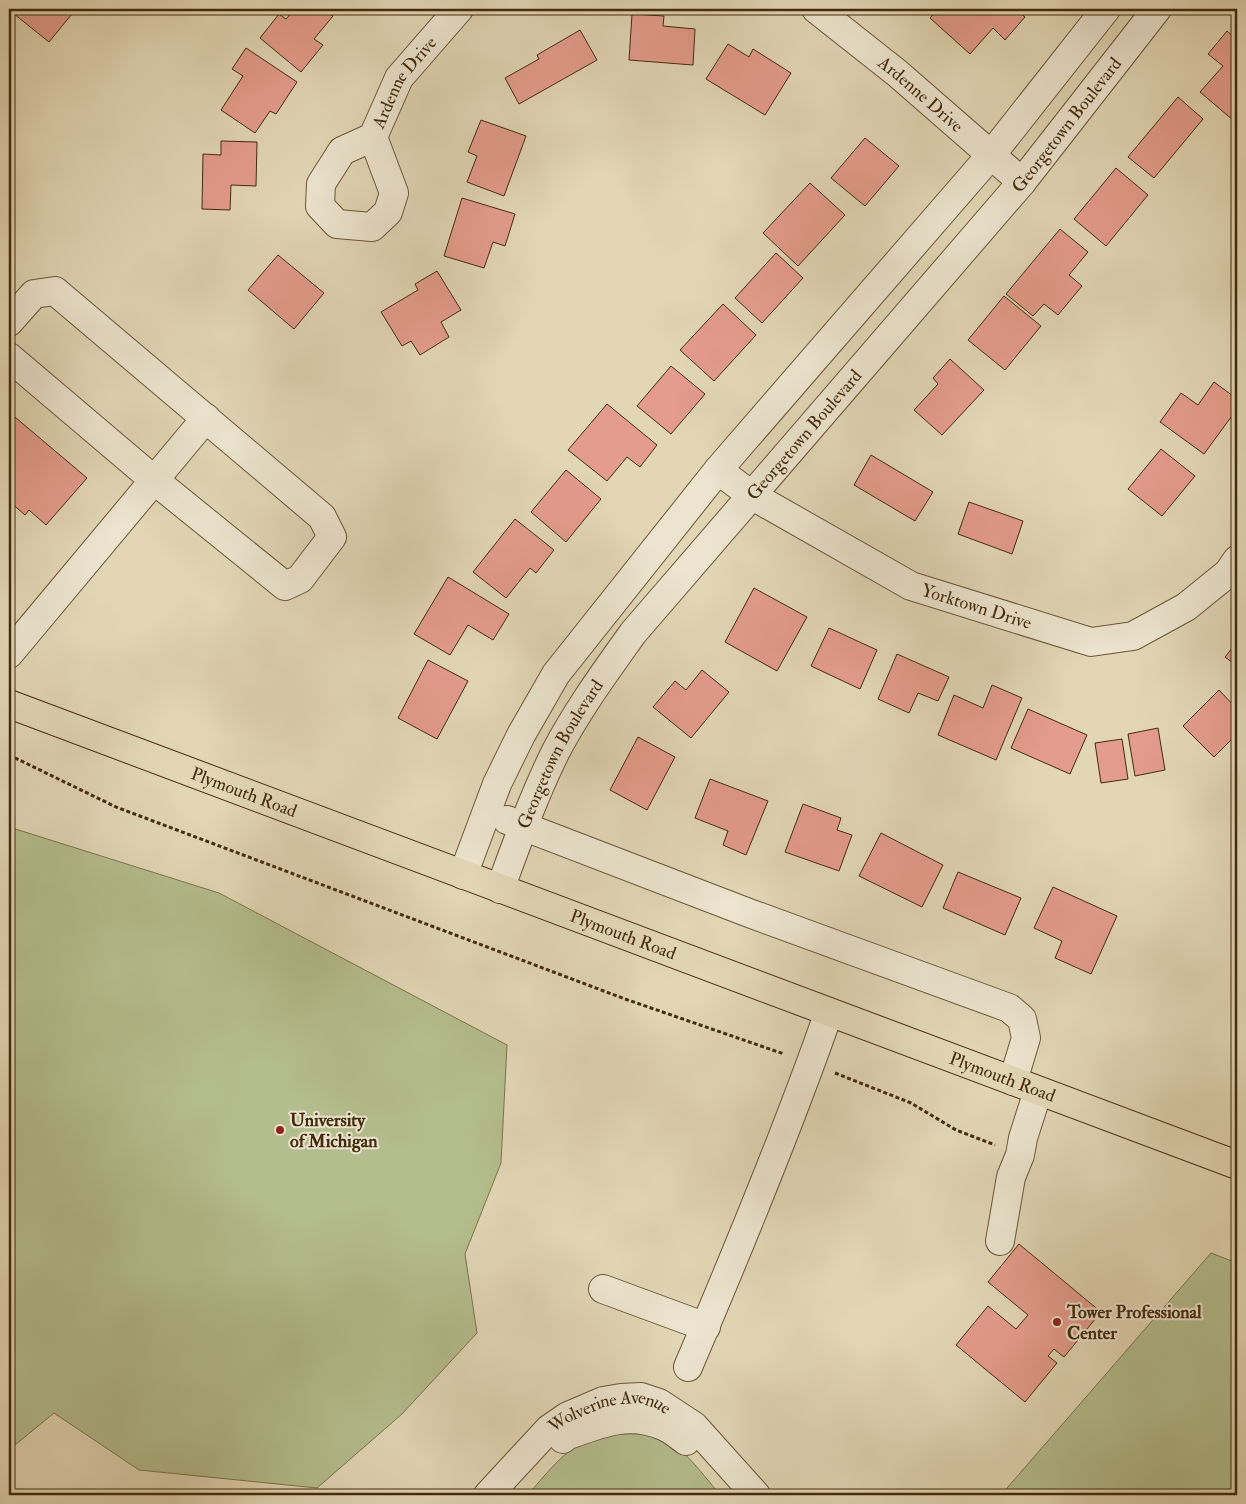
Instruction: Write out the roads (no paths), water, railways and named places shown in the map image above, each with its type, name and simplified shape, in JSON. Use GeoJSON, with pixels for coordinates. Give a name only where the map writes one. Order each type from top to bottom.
{"type":"FeatureCollection","features":[{"type":"Feature","properties":{"kind":"main road","name":"Plymouth Road"},"geometry":{"type":"LineString","coordinates":[[9,704],[1237,1165]]}},
{"type":"Feature","properties":{"kind":"street","name":"Ardenne Drive"},"geometry":{"type":"LineString","coordinates":[[373,137],[398,78],[459,9]]}},
{"type":"Feature","properties":{"kind":"street","name":"Ardenne Drive"},"geometry":{"type":"LineString","coordinates":[[816,9],[897,72],[1022,182]]}},
{"type":"Feature","properties":{"kind":"street"},"geometry":{"type":"LineString","coordinates":[[463,875],[497,784],[517,743],[556,674],[718,470],[991,155],[1106,9]]}},
{"type":"Feature","properties":{"kind":"street","name":"Georgetown Boulevard"},"geometry":{"type":"LineString","coordinates":[[500,889],[523,826],[556,752],[582,705],[633,633],[1022,182],[1157,9]]}},
{"type":"Feature","properties":{"kind":"street"},"geometry":{"type":"LineString","coordinates":[[9,322],[34,294],[55,291],[322,517],[332,537],[300,579],[285,586],[154,480],[9,357]]}},
{"type":"Feature","properties":{"kind":"street"},"geometry":{"type":"LineString","coordinates":[[9,654],[206,418]]}},
{"type":"Feature","properties":{"kind":"street","name":"Yorktown Drive"},"geometry":{"type":"LineString","coordinates":[[718,470],[751,495],[911,586],[1091,642],[1133,636],[1186,608],[1228,573],[1237,560]]}},
{"type":"Feature","properties":{"kind":"street"},"geometry":{"type":"LineString","coordinates":[[486,812],[749,913],[1009,1008],[1022,1019],[1026,1038],[1013,1081]]}},
{"type":"Feature","properties":{"kind":"street"},"geometry":{"type":"LineString","coordinates":[[688,1367],[733,1263],[804,1082],[829,1012]]}},
{"type":"Feature","properties":{"kind":"street"},"geometry":{"type":"LineString","coordinates":[[1000,1241],[1011,1177],[1020,1155],[1023,1138],[1038,1091]]}},
{"type":"Feature","properties":{"kind":"street"},"geometry":{"type":"LineString","coordinates":[[603,1289],[706,1326]]}},
{"type":"Feature","properties":{"kind":"street","name":"Wolverine Avenue"},"geometry":{"type":"LineString","coordinates":[[488,1495],[549,1428],[568,1416],[603,1401],[641,1397],[659,1403],[694,1426],[756,1495]]}},
{"type":"Feature","properties":{"kind":"street","name":"Wolverine Avenue"},"geometry":{"type":"LineString","coordinates":[[512,1495],[566,1436],[612,1420],[640,1419],[665,1426],[689,1443],[735,1495]]}},
{"type":"Feature","properties":{"kind":"place","name":"University of Michigan"},"geometry":{"type":"Point","coordinates":[280,1130]}},
{"type":"Feature","properties":{"kind":"place","name":"Tower Professional Center"},"geometry":{"type":"Point","coordinates":[1057,1322]}}]}
